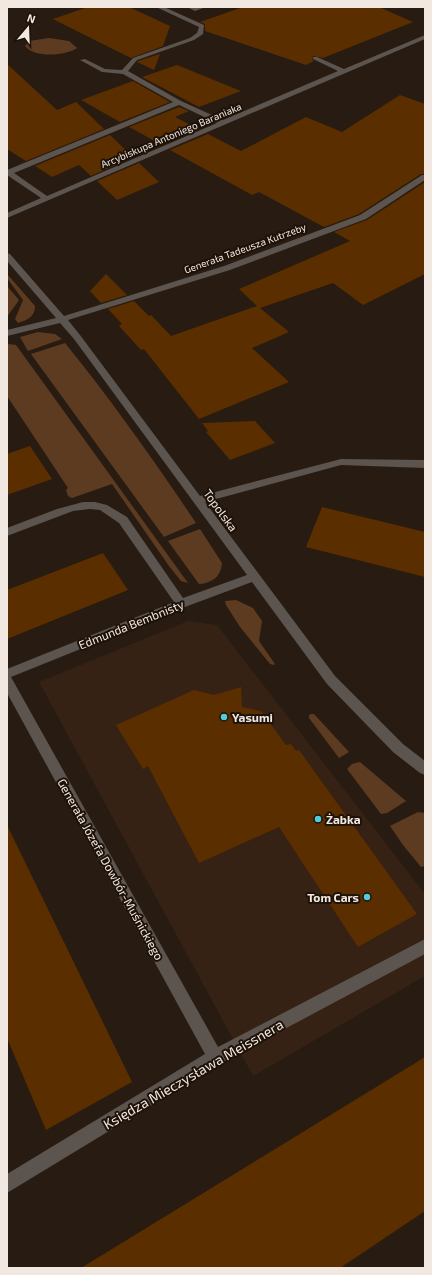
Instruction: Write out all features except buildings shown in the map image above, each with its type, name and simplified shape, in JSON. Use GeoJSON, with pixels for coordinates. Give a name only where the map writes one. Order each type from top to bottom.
{"type":"FeatureCollection","features":[{"type":"Feature","properties":{"kind":"street"},"geometry":{"type":"LineString","coordinates":[[124,72],[135,59],[192,39],[200,34],[202,26],[159,7]]}},
{"type":"Feature","properties":{"kind":"street"},"geometry":{"type":"LineString","coordinates":[[190,7],[196,9],[203,7]]}},
{"type":"Feature","properties":{"kind":"street","name":"Arcybiskupa Antoniego Baraniaka"},"geometry":{"type":"LineString","coordinates":[[7,216],[425,37]]}},
{"type":"Feature","properties":{"kind":"street"},"geometry":{"type":"LineString","coordinates":[[315,58],[344,71]]}},
{"type":"Feature","properties":{"kind":"street"},"geometry":{"type":"LineString","coordinates":[[83,60],[104,71],[124,72],[179,102],[223,123]]}},
{"type":"Feature","properties":{"kind":"street"},"geometry":{"type":"LineString","coordinates":[[7,172],[179,102]]}},
{"type":"Feature","properties":{"kind":"street"},"geometry":{"type":"LineString","coordinates":[[7,172],[47,199]]}},
{"type":"Feature","properties":{"kind":"street","name":"Generała Tadeusza Kutrzeby"},"geometry":{"type":"LineString","coordinates":[[7,333],[63,319],[227,268],[363,216],[425,176]]}},
{"type":"Feature","properties":{"kind":"street","name":"Topolska"},"geometry":{"type":"LineString","coordinates":[[7,256],[63,319],[331,680],[398,748],[425,769]]}},
{"type":"Feature","properties":{"kind":"street"},"geometry":{"type":"LineString","coordinates":[[198,500],[342,462],[425,464]]}},
{"type":"Feature","properties":{"kind":"street"},"geometry":{"type":"LineString","coordinates":[[7,532],[76,507],[88,505],[104,507],[114,512],[123,520],[181,604]]}},
{"type":"Feature","properties":{"kind":"street","name":"Edmunda Bembnisty"},"geometry":{"type":"LineString","coordinates":[[7,674],[181,604],[255,577]]}},
{"type":"Feature","properties":{"kind":"street","name":"Generała Józefa Dowbór-Muśnickiego"},"geometry":{"type":"LineString","coordinates":[[7,681],[215,1057]]}},
{"type":"Feature","properties":{"kind":"street","name":"Księdza Mieczysława Meissnera"},"geometry":{"type":"LineString","coordinates":[[7,1184],[215,1057],[425,946]]}},
{"type":"Feature","properties":{"kind":"shaded area"},"geometry":{"type":"Polygon","coordinates":[[[49,38],[69,41],[77,48],[65,53],[42,54],[29,50],[25,46],[29,41],[49,38]]]}},
{"type":"Feature","properties":{"kind":"shaded area"},"geometry":{"type":"Polygon","coordinates":[[[7,274],[35,306],[34,313],[32,315],[18,323],[15,319],[23,300],[7,278],[7,274]]]}},
{"type":"Feature","properties":{"kind":"shaded area"},"geometry":{"type":"Polygon","coordinates":[[[7,286],[19,300],[7,317],[7,286]]]}},
{"type":"Feature","properties":{"kind":"shaded area"},"geometry":{"type":"Polygon","coordinates":[[[38,332],[55,334],[62,339],[28,351],[20,337],[38,332]]]}},
{"type":"Feature","properties":{"kind":"shaded area"},"geometry":{"type":"Polygon","coordinates":[[[65,343],[133,432],[196,523],[164,537],[31,354],[65,343]]]}},
{"type":"Feature","properties":{"kind":"shaded area"},"geometry":{"type":"Polygon","coordinates":[[[7,345],[16,345],[188,583],[181,581],[169,566],[112,484],[72,498],[68,496],[66,490],[68,488],[7,396],[7,345]]]}},
{"type":"Feature","properties":{"kind":"shaded area"},"geometry":{"type":"Polygon","coordinates":[[[200,529],[222,563],[218,576],[212,581],[199,584],[168,541],[200,529]]]}},
{"type":"Feature","properties":{"kind":"shaded area"},"geometry":{"type":"Polygon","coordinates":[[[236,600],[253,608],[262,621],[259,641],[275,664],[274,665],[270,664],[240,627],[226,605],[225,601],[236,600]]]}},
{"type":"Feature","properties":{"kind":"shaded area"},"geometry":{"type":"Polygon","coordinates":[[[188,621],[217,625],[425,894],[425,976],[253,1076],[39,682],[188,621]]]}},
{"type":"Feature","properties":{"kind":"shaded area"},"geometry":{"type":"Polygon","coordinates":[[[314,714],[349,752],[339,758],[309,718],[309,715],[314,714]]]}},
{"type":"Feature","properties":{"kind":"shaded area"},"geometry":{"type":"Polygon","coordinates":[[[360,762],[406,801],[387,813],[381,814],[347,769],[352,764],[360,762]]]}},
{"type":"Feature","properties":{"kind":"shaded area"},"geometry":{"type":"Polygon","coordinates":[[[418,812],[425,813],[425,866],[421,867],[390,826],[418,812]]]}},
{"type":"Feature","properties":{"kind":"place","name":"Yasumi"},"geometry":{"type":"Point","coordinates":[224,717]}},
{"type":"Feature","properties":{"kind":"place","name":"Żabka"},"geometry":{"type":"Point","coordinates":[318,819]}},
{"type":"Feature","properties":{"kind":"place","name":"Tom Cars"},"geometry":{"type":"Point","coordinates":[367,897]}}]}
